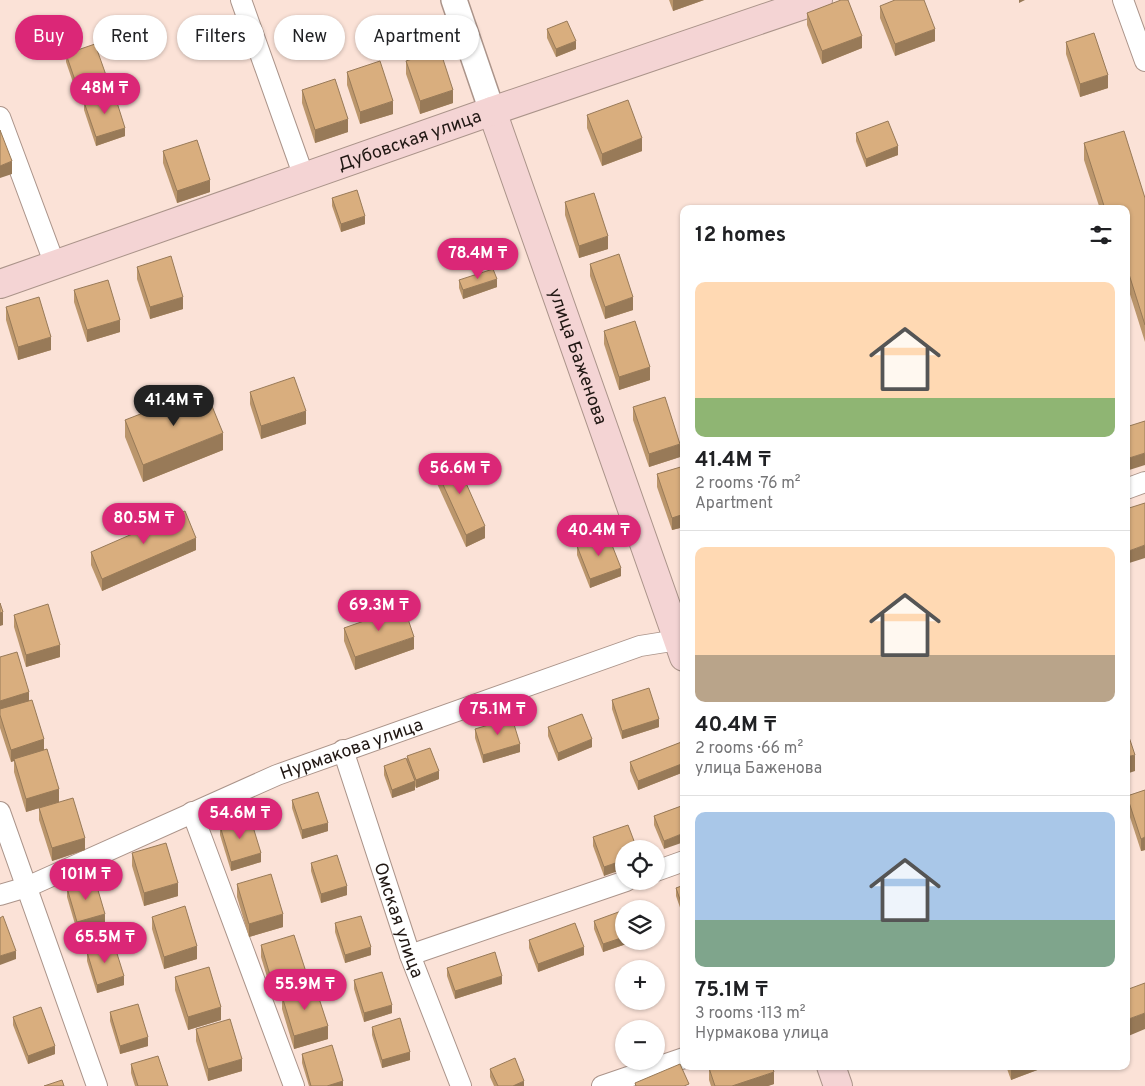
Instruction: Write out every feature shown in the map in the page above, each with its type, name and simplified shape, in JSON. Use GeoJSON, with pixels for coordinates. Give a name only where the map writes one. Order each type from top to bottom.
{"type":"FeatureCollection","features":[{"type":"Feature","properties":{"kind":"main road","name":"Дубовская улица"},"geometry":{"type":"LineString","coordinates":[[0,284],[492,111],[818,0]]}},
{"type":"Feature","properties":{"kind":"main road","name":"улица Баженова"},"geometry":{"type":"LineString","coordinates":[[492,111],[680,639]]}},
{"type":"Feature","properties":{"kind":"main road"},"geometry":{"type":"LineString","coordinates":[[832,1070],[838,1086]]}},
{"type":"Feature","properties":{"kind":"street"},"geometry":{"type":"LineString","coordinates":[[241,0],[304,177]]}},
{"type":"Feature","properties":{"kind":"street","name":"улица Баженова"},"geometry":{"type":"LineString","coordinates":[[454,0],[492,111]]}},
{"type":"Feature","properties":{"kind":"street"},"geometry":{"type":"LineString","coordinates":[[1123,0],[1145,60]]}},
{"type":"Feature","properties":{"kind":"street"},"geometry":{"type":"LineString","coordinates":[[0,117],[55,264]]}},
{"type":"Feature","properties":{"kind":"street"},"geometry":{"type":"LineString","coordinates":[[1130,488],[1145,482]]}},
{"type":"Feature","properties":{"kind":"street","name":"Нурмакова улица"},"geometry":{"type":"LineString","coordinates":[[0,895],[27,887],[277,775],[343,750],[632,648],[680,645]]}},
{"type":"Feature","properties":{"kind":"street","name":"Омская улица"},"geometry":{"type":"LineString","coordinates":[[343,750],[410,955],[461,1086]]}},
{"type":"Feature","properties":{"kind":"street"},"geometry":{"type":"LineString","coordinates":[[0,812],[97,1086]]}},
{"type":"Feature","properties":{"kind":"street"},"geometry":{"type":"LineString","coordinates":[[192,812],[287,1084]]}},
{"type":"Feature","properties":{"kind":"street"},"geometry":{"type":"LineString","coordinates":[[665,868],[680,862]]}},
{"type":"Feature","properties":{"kind":"street"},"geometry":{"type":"LineString","coordinates":[[410,955],[615,885]]}},
{"type":"Feature","properties":{"kind":"street"},"geometry":{"type":"LineString","coordinates":[[602,1086],[680,1059]]}},
{"type":"Feature","properties":{"kind":"building"},"geometry":{"type":"Polygon","coordinates":[[[841,0],[848,0],[862,36],[822,51],[807,13],[841,0]]]}},
{"type":"Feature","properties":{"kind":"building"},"geometry":{"type":"Polygon","coordinates":[[[895,0],[924,0],[935,29],[895,44],[880,6],[895,0]]]}},
{"type":"Feature","properties":{"kind":"building"},"geometry":{"type":"Polygon","coordinates":[[[567,21],[576,41],[556,49],[547,29],[567,21]]]}},
{"type":"Feature","properties":{"kind":"building"},"geometry":{"type":"Polygon","coordinates":[[[1094,33],[1108,75],[1080,84],[1066,42],[1094,33]]]}},
{"type":"Feature","properties":{"kind":"building"},"geometry":{"type":"Polygon","coordinates":[[[93,45],[93,60],[101,60],[107,78],[78,89],[68,60],[83,60],[83,48],[93,45]]]}},
{"type":"Feature","properties":{"kind":"building"},"geometry":{"type":"Polygon","coordinates":[[[443,60],[453,90],[420,101],[406,61],[443,60]]]}},
{"type":"Feature","properties":{"kind":"building"},"geometry":{"type":"Polygon","coordinates":[[[380,61],[393,101],[360,112],[347,72],[380,61]]]}},
{"type":"Feature","properties":{"kind":"building"},"geometry":{"type":"Polygon","coordinates":[[[335,79],[348,119],[315,130],[302,90],[335,79]]]}},
{"type":"Feature","properties":{"kind":"building"},"geometry":{"type":"Polygon","coordinates":[[[114,93],[125,128],[96,137],[84,102],[114,93]]]}},
{"type":"Feature","properties":{"kind":"building"},"geometry":{"type":"Polygon","coordinates":[[[628,100],[642,138],[602,154],[587,115],[628,100]]]}},
{"type":"Feature","properties":{"kind":"building"},"geometry":{"type":"Polygon","coordinates":[[[888,121],[898,146],[866,159],[856,133],[888,121]]]}},
{"type":"Feature","properties":{"kind":"building"},"geometry":{"type":"Polygon","coordinates":[[[0,130],[12,161],[0,166],[0,130]]]}},
{"type":"Feature","properties":{"kind":"building"},"geometry":{"type":"Polygon","coordinates":[[[1124,131],[1145,198],[1145,325],[1130,277],[1130,205],[1104,205],[1084,143],[1124,131]]]}},
{"type":"Feature","properties":{"kind":"building"},"geometry":{"type":"Polygon","coordinates":[[[197,140],[210,180],[177,191],[163,151],[197,140]]]}},
{"type":"Feature","properties":{"kind":"building"},"geometry":{"type":"Polygon","coordinates":[[[357,190],[365,216],[341,224],[332,198],[357,190]]]}},
{"type":"Feature","properties":{"kind":"building"},"geometry":{"type":"Polygon","coordinates":[[[594,193],[608,236],[579,246],[565,202],[594,193]]]}},
{"type":"Feature","properties":{"kind":"building"},"geometry":{"type":"Polygon","coordinates":[[[619,254],[633,297],[605,307],[590,264],[619,254]]]}},
{"type":"Feature","properties":{"kind":"building"},"geometry":{"type":"Polygon","coordinates":[[[171,256],[183,297],[150,307],[137,267],[171,256]]]}},
{"type":"Feature","properties":{"kind":"building"},"geometry":{"type":"Polygon","coordinates":[[[493,269],[497,279],[463,290],[459,280],[493,269]]]}},
{"type":"Feature","properties":{"kind":"building"},"geometry":{"type":"Polygon","coordinates":[[[108,280],[120,320],[87,330],[74,290],[108,280]]]}},
{"type":"Feature","properties":{"kind":"building"},"geometry":{"type":"Polygon","coordinates":[[[39,297],[51,337],[18,347],[6,307],[39,297]]]}},
{"type":"Feature","properties":{"kind":"building"},"geometry":{"type":"Polygon","coordinates":[[[635,321],[650,367],[619,377],[604,331],[635,321]]]}},
{"type":"Feature","properties":{"kind":"building"},"geometry":{"type":"Polygon","coordinates":[[[294,377],[306,411],[261,426],[250,392],[294,377]]]}},
{"type":"Feature","properties":{"kind":"building"},"geometry":{"type":"Polygon","coordinates":[[[205,389],[223,433],[143,465],[125,420],[205,389]]]}},
{"type":"Feature","properties":{"kind":"building"},"geometry":{"type":"Polygon","coordinates":[[[665,397],[680,444],[649,454],[633,407],[665,397]]]}},
{"type":"Feature","properties":{"kind":"building"},"geometry":{"type":"Polygon","coordinates":[[[1145,421],[1145,453],[1130,458],[1130,426],[1145,421]]]}},
{"type":"Feature","properties":{"kind":"building"},"geometry":{"type":"Polygon","coordinates":[[[454,456],[485,526],[466,535],[434,465],[454,456]]]}},
{"type":"Feature","properties":{"kind":"building"},"geometry":{"type":"Polygon","coordinates":[[[680,467],[680,515],[672,518],[657,474],[680,467]]]}},
{"type":"Feature","properties":{"kind":"building"},"geometry":{"type":"Polygon","coordinates":[[[1145,503],[1145,545],[1130,551],[1130,508],[1145,503]]]}},
{"type":"Feature","properties":{"kind":"building"},"geometry":{"type":"Polygon","coordinates":[[[185,511],[196,538],[102,579],[91,552],[185,511]]]}},
{"type":"Feature","properties":{"kind":"building"},"geometry":{"type":"Polygon","coordinates":[[[608,535],[621,568],[590,579],[577,546],[608,535]]]}},
{"type":"Feature","properties":{"kind":"building"},"geometry":{"type":"Polygon","coordinates":[[[48,604],[60,645],[26,655],[14,615],[48,604]]]}},
{"type":"Feature","properties":{"kind":"building"},"geometry":{"type":"Polygon","coordinates":[[[404,607],[414,637],[355,657],[344,628],[404,607]]]}},
{"type":"Feature","properties":{"kind":"building"},"geometry":{"type":"Polygon","coordinates":[[[17,652],[29,692],[0,701],[0,657],[17,652]]]}},
{"type":"Feature","properties":{"kind":"building"},"geometry":{"type":"Polygon","coordinates":[[[649,688],[659,719],[622,731],[612,700],[649,688]]]}},
{"type":"Feature","properties":{"kind":"building"},"geometry":{"type":"Polygon","coordinates":[[[32,700],[44,739],[11,750],[0,715],[0,709],[32,700]]]}},
{"type":"Feature","properties":{"kind":"building"},"geometry":{"type":"Polygon","coordinates":[[[582,714],[592,739],[558,753],[548,727],[582,714]]]}},
{"type":"Feature","properties":{"kind":"building"},"geometry":{"type":"Polygon","coordinates":[[[512,718],[520,744],[483,755],[475,729],[512,718]]]}},
{"type":"Feature","properties":{"kind":"building"},"geometry":{"type":"Polygon","coordinates":[[[1130,740],[1135,755],[1130,756],[1130,740]]]}},
{"type":"Feature","properties":{"kind":"building"},"geometry":{"type":"Polygon","coordinates":[[[680,743],[680,765],[638,781],[630,762],[680,743]]]}},
{"type":"Feature","properties":{"kind":"building"},"geometry":{"type":"Polygon","coordinates":[[[430,748],[439,771],[416,780],[407,756],[430,748]]]}},
{"type":"Feature","properties":{"kind":"building"},"geometry":{"type":"Polygon","coordinates":[[[47,749],[59,789],[26,799],[14,759],[47,749]]]}},
{"type":"Feature","properties":{"kind":"building"},"geometry":{"type":"Polygon","coordinates":[[[406,758],[415,781],[392,790],[384,766],[406,758]]]}},
{"type":"Feature","properties":{"kind":"building"},"geometry":{"type":"Polygon","coordinates":[[[1145,790],[1145,837],[1141,839],[1130,805],[1130,795],[1145,790]]]}},
{"type":"Feature","properties":{"kind":"building"},"geometry":{"type":"Polygon","coordinates":[[[318,792],[328,823],[302,830],[292,800],[318,792]]]}},
{"type":"Feature","properties":{"kind":"building"},"geometry":{"type":"Polygon","coordinates":[[[73,798],[85,838],[52,848],[39,808],[73,798]]]}},
{"type":"Feature","properties":{"kind":"building"},"geometry":{"type":"Polygon","coordinates":[[[680,806],[680,835],[664,840],[654,816],[680,806]]]}},
{"type":"Feature","properties":{"kind":"building"},"geometry":{"type":"Polygon","coordinates":[[[250,817],[261,853],[231,862],[220,826],[250,817]]]}},
{"type":"Feature","properties":{"kind":"building"},"geometry":{"type":"Polygon","coordinates":[[[628,825],[634,840],[615,840],[615,863],[604,867],[593,837],[628,825]]]}},
{"type":"Feature","properties":{"kind":"building"},"geometry":{"type":"Polygon","coordinates":[[[166,843],[178,883],[144,893],[132,853],[166,843]]]}},
{"type":"Feature","properties":{"kind":"building"},"geometry":{"type":"Polygon","coordinates":[[[337,855],[347,886],[321,894],[311,863],[337,855]]]}},
{"type":"Feature","properties":{"kind":"building"},"geometry":{"type":"Polygon","coordinates":[[[271,874],[283,914],[249,924],[237,884],[271,874]]]}},
{"type":"Feature","properties":{"kind":"building"},"geometry":{"type":"Polygon","coordinates":[[[95,880],[105,914],[77,922],[67,888],[95,880]]]}},
{"type":"Feature","properties":{"kind":"building"},"geometry":{"type":"Polygon","coordinates":[[[680,886],[680,900],[676,888],[680,886]]]}},
{"type":"Feature","properties":{"kind":"building"},"geometry":{"type":"Polygon","coordinates":[[[185,906],[197,946],[164,957],[152,917],[185,906]]]}},
{"type":"Feature","properties":{"kind":"building"},"geometry":{"type":"Polygon","coordinates":[[[615,913],[615,940],[603,944],[594,921],[615,913]]]}},
{"type":"Feature","properties":{"kind":"building"},"geometry":{"type":"Polygon","coordinates":[[[3,916],[16,951],[0,956],[0,918],[3,916]]]}},
{"type":"Feature","properties":{"kind":"building"},"geometry":{"type":"Polygon","coordinates":[[[361,916],[371,947],[345,955],[335,923],[361,916]]]}},
{"type":"Feature","properties":{"kind":"building"},"geometry":{"type":"Polygon","coordinates":[[[575,923],[584,947],[538,964],[529,940],[575,923]]]}},
{"type":"Feature","properties":{"kind":"building"},"geometry":{"type":"Polygon","coordinates":[[[294,935],[307,975],[273,985],[261,945],[294,935]]]}},
{"type":"Feature","properties":{"kind":"building"},"geometry":{"type":"Polygon","coordinates":[[[114,944],[124,976],[97,985],[87,952],[114,944]]]}},
{"type":"Feature","properties":{"kind":"building"},"geometry":{"type":"Polygon","coordinates":[[[495,952],[502,976],[455,991],[447,968],[495,952]]]}},
{"type":"Feature","properties":{"kind":"building"},"geometry":{"type":"Polygon","coordinates":[[[209,967],[221,1007],[188,1017],[175,977],[209,967]]]}},
{"type":"Feature","properties":{"kind":"building"},"geometry":{"type":"Polygon","coordinates":[[[382,972],[392,1005],[364,1013],[354,980],[382,972]]]}},
{"type":"Feature","properties":{"kind":"building"},"geometry":{"type":"Polygon","coordinates":[[[1145,983],[1145,1013],[1130,1019],[1130,989],[1145,983]]]}},
{"type":"Feature","properties":{"kind":"building"},"geometry":{"type":"Polygon","coordinates":[[[315,986],[328,1026],[294,1036],[282,996],[315,986]]]}},
{"type":"Feature","properties":{"kind":"building"},"geometry":{"type":"Polygon","coordinates":[[[138,1004],[148,1037],[120,1046],[110,1012],[138,1004]]]}},
{"type":"Feature","properties":{"kind":"building"},"geometry":{"type":"Polygon","coordinates":[[[41,1007],[55,1046],[28,1056],[13,1017],[41,1007]]]}},
{"type":"Feature","properties":{"kind":"building"},"geometry":{"type":"Polygon","coordinates":[[[400,1018],[410,1052],[382,1060],[372,1027],[400,1018]]]}},
{"type":"Feature","properties":{"kind":"building"},"geometry":{"type":"Polygon","coordinates":[[[230,1019],[242,1059],[208,1069],[196,1029],[230,1019]]]}},
{"type":"Feature","properties":{"kind":"building"},"geometry":{"type":"Polygon","coordinates":[[[332,1045],[343,1081],[327,1086],[311,1086],[302,1054],[332,1045]]]}},
{"type":"Feature","properties":{"kind":"building"},"geometry":{"type":"Polygon","coordinates":[[[158,1056],[168,1086],[138,1086],[131,1064],[158,1056]]]}},
{"type":"Feature","properties":{"kind":"building"},"geometry":{"type":"Polygon","coordinates":[[[515,1058],[524,1081],[513,1086],[498,1086],[490,1069],[515,1058]]]}},
{"type":"Feature","properties":{"kind":"building"},"geometry":{"type":"Polygon","coordinates":[[[680,1064],[680,1070],[683,1070],[689,1084],[684,1086],[636,1086],[635,1083],[680,1064]]]}},
{"type":"Feature","properties":{"kind":"building"},"geometry":{"type":"Polygon","coordinates":[[[710,1070],[773,1070],[774,1072],[732,1086],[715,1086],[710,1070]]]}},
{"type":"Feature","properties":{"kind":"building"},"geometry":{"type":"Polygon","coordinates":[[[62,1080],[64,1086],[44,1086],[62,1080]]]}}]}
